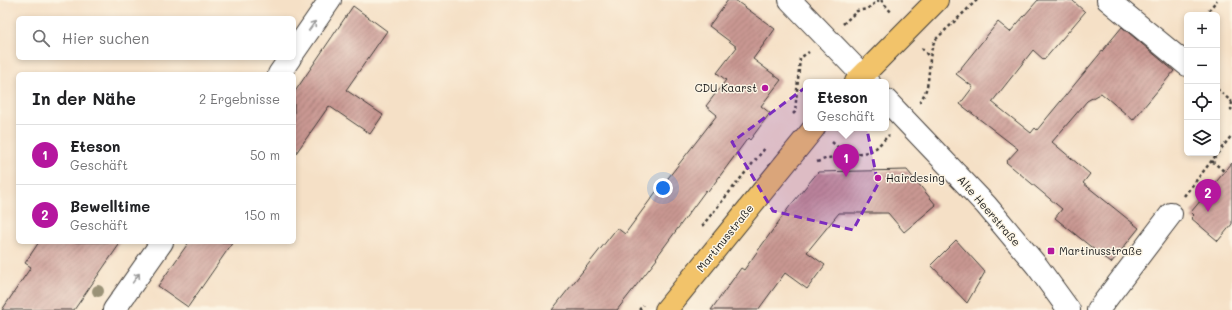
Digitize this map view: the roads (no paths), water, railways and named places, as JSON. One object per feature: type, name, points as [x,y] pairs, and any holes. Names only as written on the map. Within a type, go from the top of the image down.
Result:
[{"type":"main road","points":[[863,79],[937,0]]},
{"type":"main road","name":"Martinusstraße","points":[[666,310],[812,131]]},
{"type":"street","points":[[296,49],[330,0]]},
{"type":"street","points":[[790,0],[827,38],[861,79]]},
{"type":"street","points":[[1111,3],[1184,63]]},
{"type":"street","points":[[280,72],[289,60]]},
{"type":"street","name":"Alte Heerstraße","points":[[889,103],[986,206],[1037,266],[1069,310]]},
{"type":"street","points":[[1098,310],[1171,214]]},
{"type":"street","points":[[114,310],[161,244]]},
{"type":"place","name":"CDU Kaarst","points":[[765,88]]},
{"type":"place","name":"Eteson","points":[[846,177]]},
{"type":"place","name":"Hairdesing","points":[[878,178]]},
{"type":"place","name":"Bewelltime","points":[[1208,212]]},
{"type":"place","name":"Martinusstraße","points":[[1051,251]]}]
